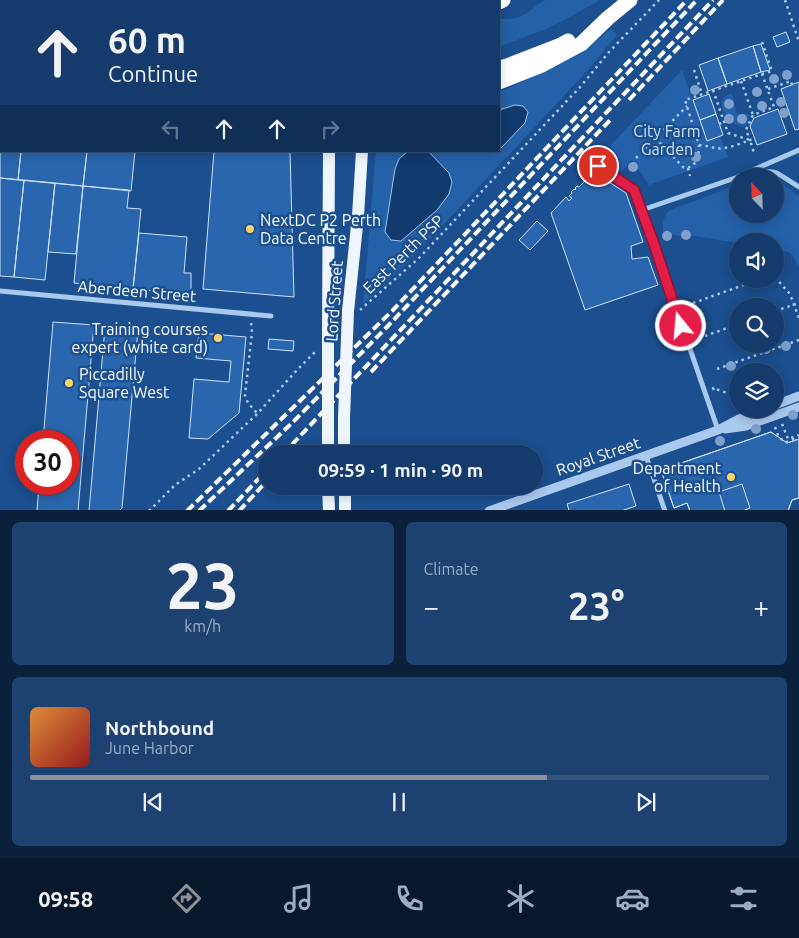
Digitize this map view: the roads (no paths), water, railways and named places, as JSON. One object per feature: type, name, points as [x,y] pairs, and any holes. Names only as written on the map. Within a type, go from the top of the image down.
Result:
[{"type":"highway","points":[[500,82],[542,66],[581,44],[630,0]]},
{"type":"highway","points":[[500,68],[561,45],[608,18]]},
{"type":"main road","name":"Lord Street","points":[[344,445],[344,418],[362,152]]},
{"type":"main road","name":"Lord Street","points":[[328,154],[328,445]]},
{"type":"main road","points":[[328,495],[328,510]]},
{"type":"main road","points":[[345,495],[345,510]]},
{"type":"street","points":[[758,168],[799,150]]},
{"type":"street","points":[[784,177],[799,187]]},
{"type":"street","points":[[718,430],[642,210],[729,179]]},
{"type":"street","name":"Aberdeen Street","points":[[0,291],[271,316]]},
{"type":"street","points":[[784,402],[799,396]]},
{"type":"street","name":"Royal Street","points":[[718,430],[746,426],[799,407]]},
{"type":"street","name":"Royal Street","points":[[489,510],[718,430],[742,418]]},
{"type":"street","points":[[646,456],[665,510]]},
{"type":"lane","points":[[598,166],[634,190],[642,210]]},
{"type":"railway","points":[[188,510],[393,310],[687,0]]},
{"type":"railway","points":[[200,510],[293,422],[385,329],[697,0]]},
{"type":"railway","points":[[292,445],[713,0]]},
{"type":"railway","points":[[629,100],[723,0]]},
{"type":"railway","points":[[371,372],[612,118]]},
{"type":"railway","points":[[229,510],[258,479]]},
{"type":"railway","points":[[240,510],[258,491]]},
{"type":"place","name":"NextDC P2 Perth Data Centre","points":[[250,229]]},
{"type":"place","name":"Training courses expert (white card)","points":[[218,338]]},
{"type":"place","name":"Piccadilly Square West","points":[[69,383]]},
{"type":"place","name":"Department of Health","points":[[731,477]]},
{"type":"park label","name":"City Farm Garden","points":[[667,140]]}]
